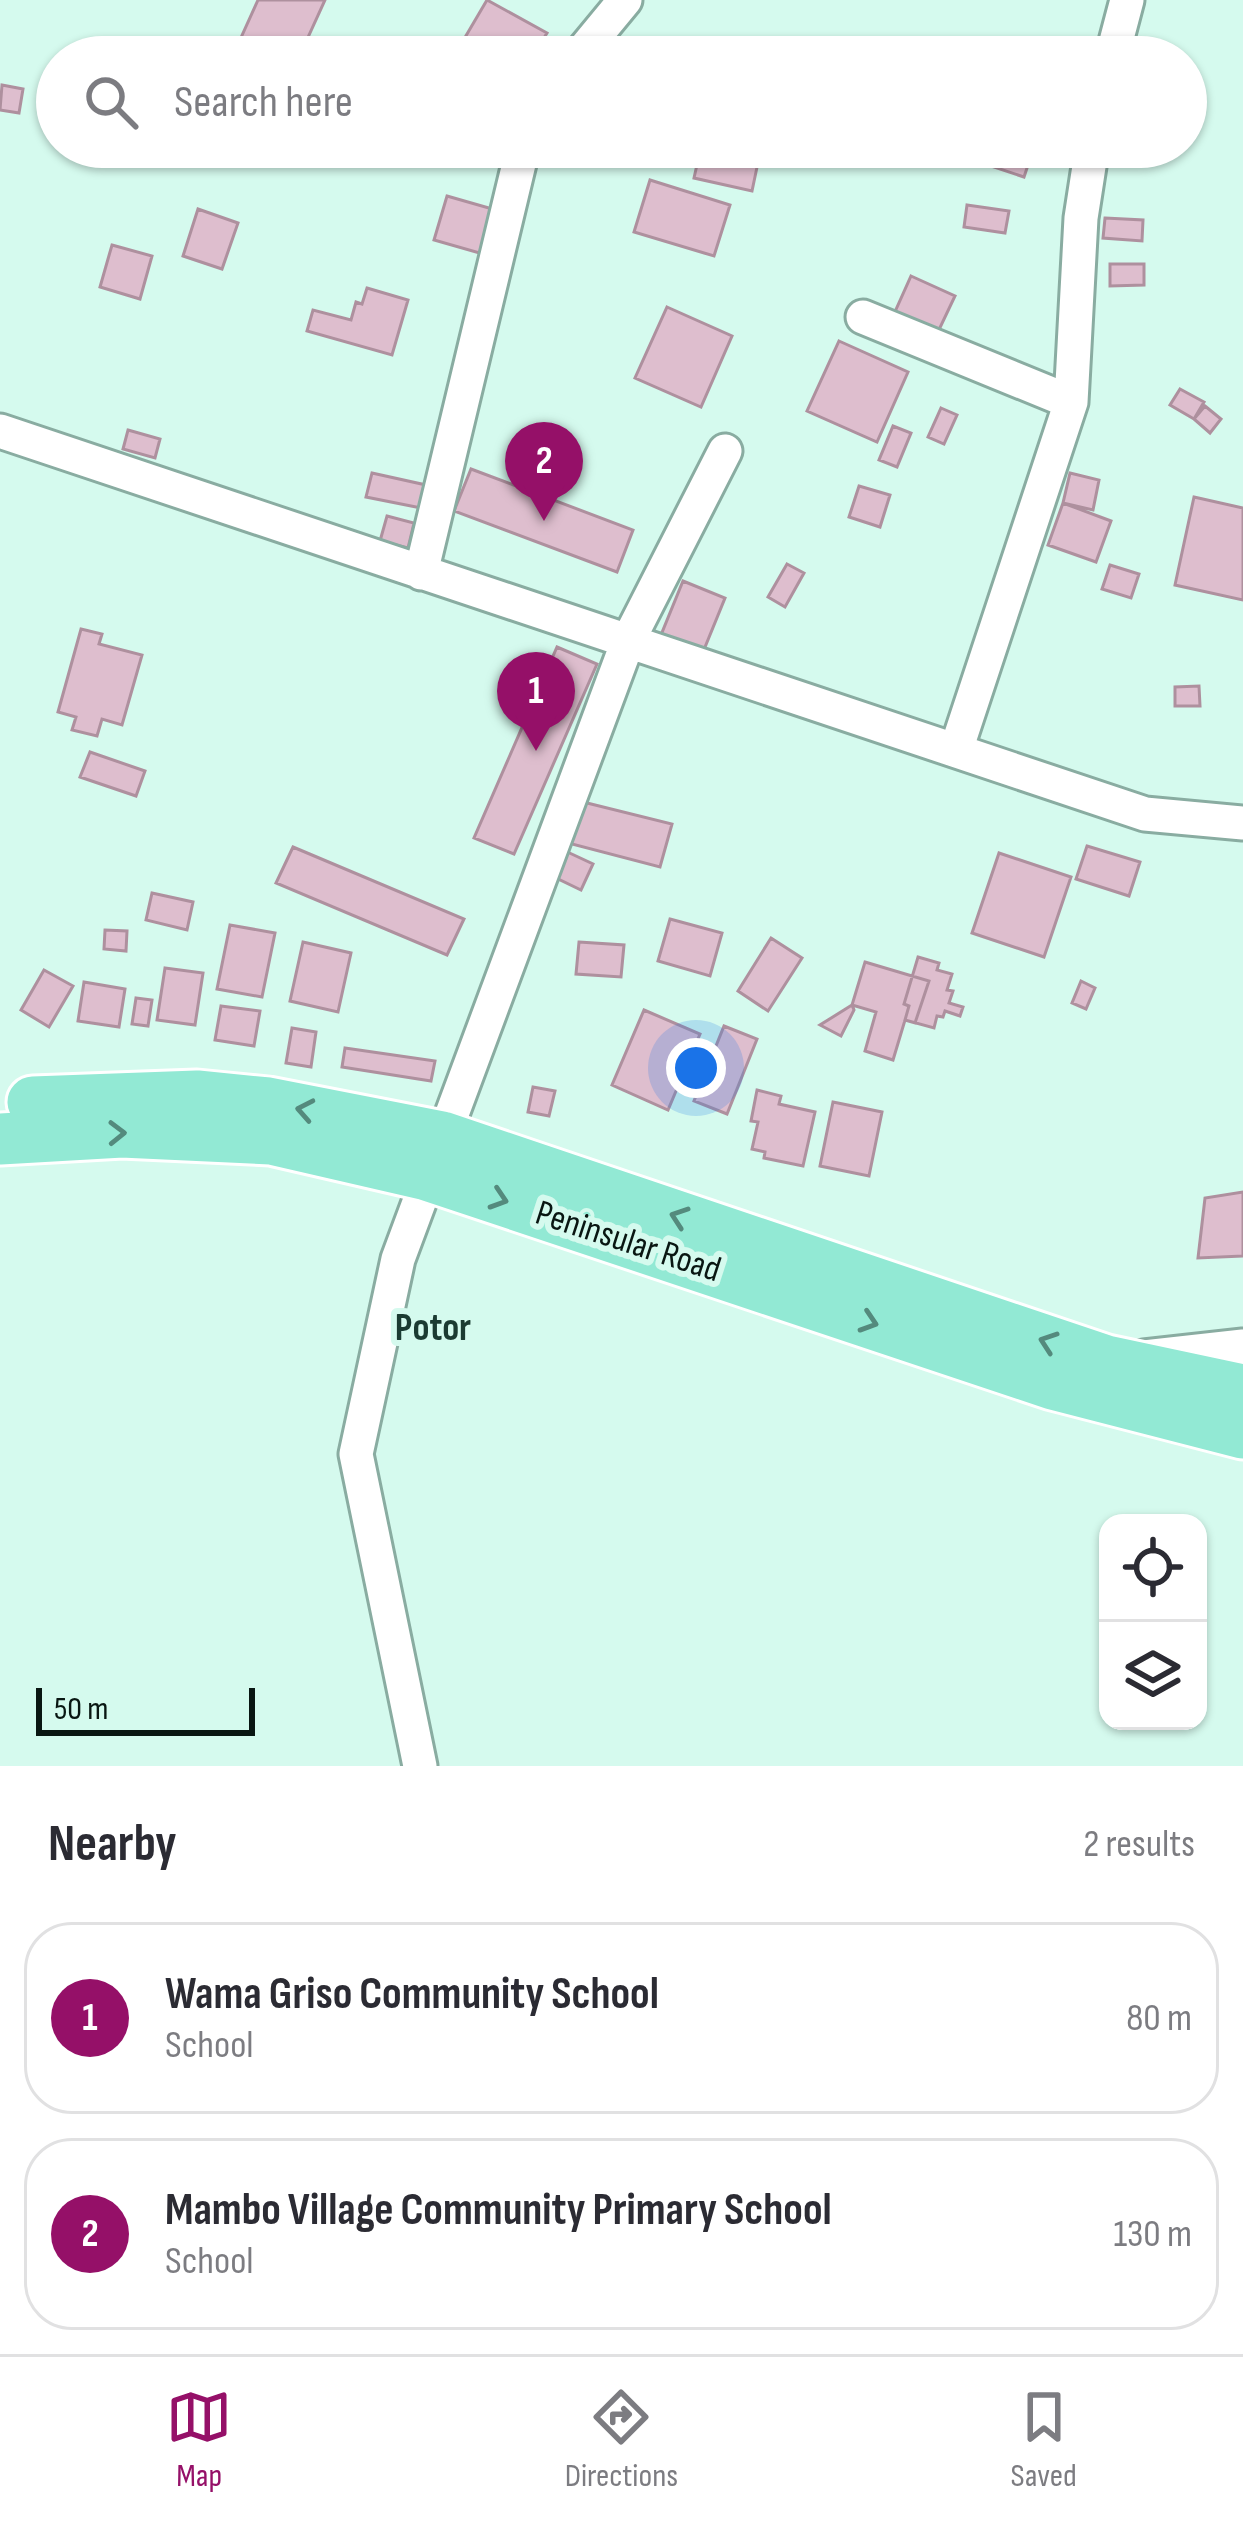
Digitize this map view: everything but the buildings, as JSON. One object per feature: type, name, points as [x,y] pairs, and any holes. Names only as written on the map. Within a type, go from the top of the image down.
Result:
[{"type":"main road","name":"Peninsular Road","points":[[0,1104],[120,1096],[197,1096],[268,1103],[1106,1361],[1243,1390]]},
{"type":"main road","name":"Peninsular Road","points":[[0,1139],[122,1132],[272,1139],[434,1156],[1053,1384],[1243,1433]]},
{"type":"street","points":[[595,36],[625,0]]},
{"type":"street","points":[[1118,36],[1127,0]]},
{"type":"street","points":[[421,573],[518,168]]},
{"type":"street","points":[[956,750],[1071,402],[1081,218],[1089,168]]},
{"type":"street","points":[[863,317],[1071,402]]},
{"type":"street","points":[[0,431],[1145,814],[1243,823]]},
{"type":"street","points":[[420,1766],[356,1454],[398,1258],[628,641],[725,451]]},
{"type":"street","points":[[1106,1361],[1243,1346]]},
{"type":"place","name":"Mambo Village Community Primary School","points":[[544,521]]},
{"type":"place","name":"Wama Griso Community School","points":[[536,751]]},
{"type":"district","name":"Potor","points":[[433,1328]]}]
